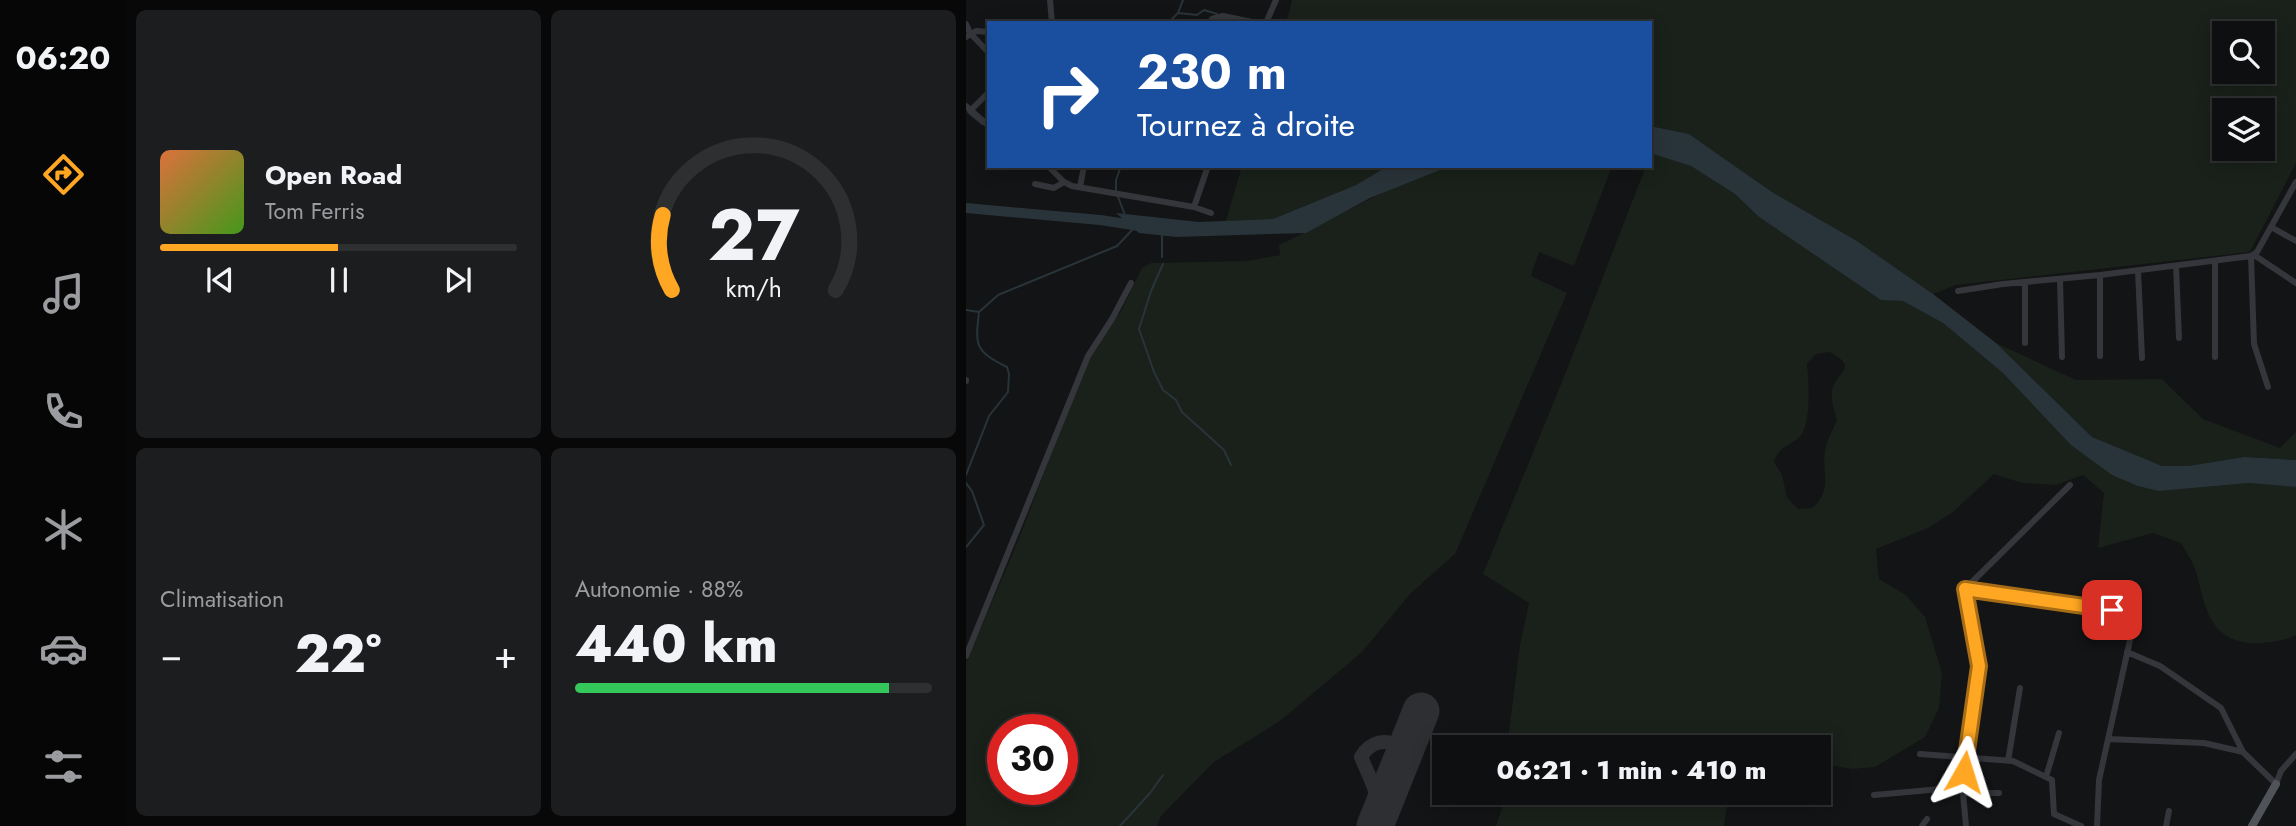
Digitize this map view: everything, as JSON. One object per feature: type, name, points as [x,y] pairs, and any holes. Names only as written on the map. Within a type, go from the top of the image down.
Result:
[{"type":"main road","points":[[2252,826],[2276,784]]},
{"type":"street","points":[[1050,0],[1052,21]]},
{"type":"street","points":[[1267,21],[1276,0]]},
{"type":"street","points":[[1212,19],[1223,16],[1247,21]]},
{"type":"street","points":[[966,24],[968,35],[987,50]]},
{"type":"street","points":[[968,35],[981,30],[987,32]]},
{"type":"street","points":[[987,94],[968,108],[987,124]]},
{"type":"street","points":[[1050,168],[1064,182],[1080,187],[1194,207],[1211,213]]},
{"type":"street","points":[[1080,187],[1084,168]]},
{"type":"street","points":[[1194,207],[1207,168]]},
{"type":"street","points":[[2268,387],[2255,344],[2253,256],[2294,192],[2296,181]]},
{"type":"street","points":[[1035,184],[1054,188],[1064,182]]},
{"type":"street","points":[[2271,227],[2296,241]]},
{"type":"street","points":[[1958,291],[2253,256],[2296,283]]},
{"type":"street","points":[[2215,262],[2215,357]]},
{"type":"street","points":[[2176,267],[2179,338]]},
{"type":"street","points":[[2138,271],[2141,358]]},
{"type":"street","points":[[2100,275],[2100,356]]},
{"type":"street","points":[[2060,279],[2062,357]]},
{"type":"street","points":[[2025,282],[2025,343]]},
{"type":"street","points":[[966,656],[1088,356],[1112,320],[1131,283]]},
{"type":"street","points":[[1965,589],[2070,485]]},
{"type":"street","points":[[1965,589],[2136,613],[2099,780],[2097,826]]},
{"type":"street","points":[[1965,589],[1979,666],[1965,756],[1963,790],[1966,826]]},
{"type":"street","points":[[2127,652],[2160,666],[2221,708],[2243,752],[2276,784],[2281,771],[2296,754]]},
{"type":"street","points":[[2008,761],[2020,688]]},
{"type":"street","points":[[2046,777],[2059,733]]},
{"type":"street","points":[[2108,739],[2204,743],[2243,752]]},
{"type":"street","points":[[1920,754],[2008,761],[2046,777],[2052,780],[2054,814],[2081,826]]},
{"type":"street","points":[[1874,795],[1963,790],[1999,793]]},
{"type":"street","points":[[2166,826],[2169,811]]},
{"type":"street","points":[[1922,826],[1927,819]]},
{"type":"shaded area","points":[[1292,0],[2296,0],[2296,163],[2250,252],[1956,285],[1933,294],[1857,241],[1772,192],[1689,134],[1652,126],[1652,21],[1287,21]]},
{"type":"shaded area","points":[[1652,126],[1689,134],[1772,192],[1857,241],[1933,294],[1996,343],[2092,437],[2162,466],[2188,466],[2244,457],[2296,460],[2296,487],[2249,483],[2159,491],[2112,475],[2071,445],[2003,373],[1943,323],[1903,301],[1881,300],[1759,217],[1735,194],[1691,166],[1652,154]]},
{"type":"shaded area","points":[[1652,153],[1691,166],[1735,194],[1759,217],[1880,299],[1903,301],[1943,323],[2003,373],[2159,491],[2249,483],[2296,487],[2296,635],[2267,643],[2235,640],[2217,627],[2210,618],[2195,568],[2181,543],[2153,533],[2098,548],[2104,493],[2083,475],[2056,485],[2022,483],[1994,474],[1953,512],[1928,528],[1876,549],[1879,579],[1906,595],[1925,617],[1942,673],[1939,708],[1925,737],[1875,767],[1852,769],[1831,765],[1831,735],[1509,735],[1520,645],[1529,603],[1483,574],[1568,367],[1645,168],[1652,168]],"holes":[[[1830,352],[1839,358],[1845,367],[1832,392],[1837,420],[1826,447],[1823,494],[1812,508],[1798,509],[1787,497],[1782,475],[1774,462],[1779,452],[1797,439],[1804,429],[1808,401],[1807,364],[1816,354]]]},
{"type":"shaded area","points":[[1241,168],[1385,168],[1356,185],[1273,219],[1226,221]]},
{"type":"shaded area","points":[[1385,168],[1448,168],[1370,198],[1306,233],[1176,237],[1139,233],[1116,213],[1199,222],[1273,219],[1356,185]]},
{"type":"shaded area","points":[[1448,168],[1611,168],[1574,266],[1539,252],[1531,276],[1567,293],[1455,554],[1411,593],[1362,652],[1280,721],[1214,762],[1161,816],[1157,826],[966,826],[966,663],[1018,541],[1089,355],[1121,311],[1142,268],[1151,263],[1248,261],[1280,255],[1279,245],[1387,191]]},
{"type":"shaded area","points":[[1996,343],[2076,380],[2162,379],[2203,419],[2280,448],[2296,432],[2296,460],[2244,457],[2188,466],[2162,466],[2140,458],[2092,437]]},
{"type":"shaded area","points":[[1503,805],[1728,805],[1724,826],[1496,826]]},
{"type":"waterway","points":[[1170,21],[1178,13],[1183,0]]},
{"type":"waterway","points":[[1178,13],[1197,15],[1204,10],[1217,14]]},
{"type":"waterway","points":[[970,114],[982,124]]},
{"type":"waterway","points":[[1116,192],[1116,180],[1120,168]]},
{"type":"waterway","points":[[1118,197],[1125,215]]},
{"type":"waterway","points":[[966,208],[1139,226]]},
{"type":"waterway","points":[[966,475],[989,416],[1008,392],[1007,367],[983,352],[980,346],[977,333],[979,312],[998,295],[1117,246],[1134,228]]},
{"type":"waterway","points":[[1162,234],[1162,257]]},
{"type":"waterway","points":[[1163,264],[1139,329],[1163,390],[1176,400],[1182,412],[1224,450],[1231,465]]},
{"type":"waterway","points":[[966,310],[979,312]]},
{"type":"waterway","points":[[966,483],[972,491],[984,525],[966,547]]},
{"type":"waterway","points":[[1120,826],[1163,775]]},
{"type":"taxiway","points":[[1376,823],[1377,797],[1361,757],[1369,748],[1387,742],[1396,745],[1408,759],[1405,779],[1388,794]]},
{"type":"runway","points":[[1375,826],[1421,711]]},
{"type":"route","points":[[1964,772],[1979,666],[1965,589],[2112,610]]}]
